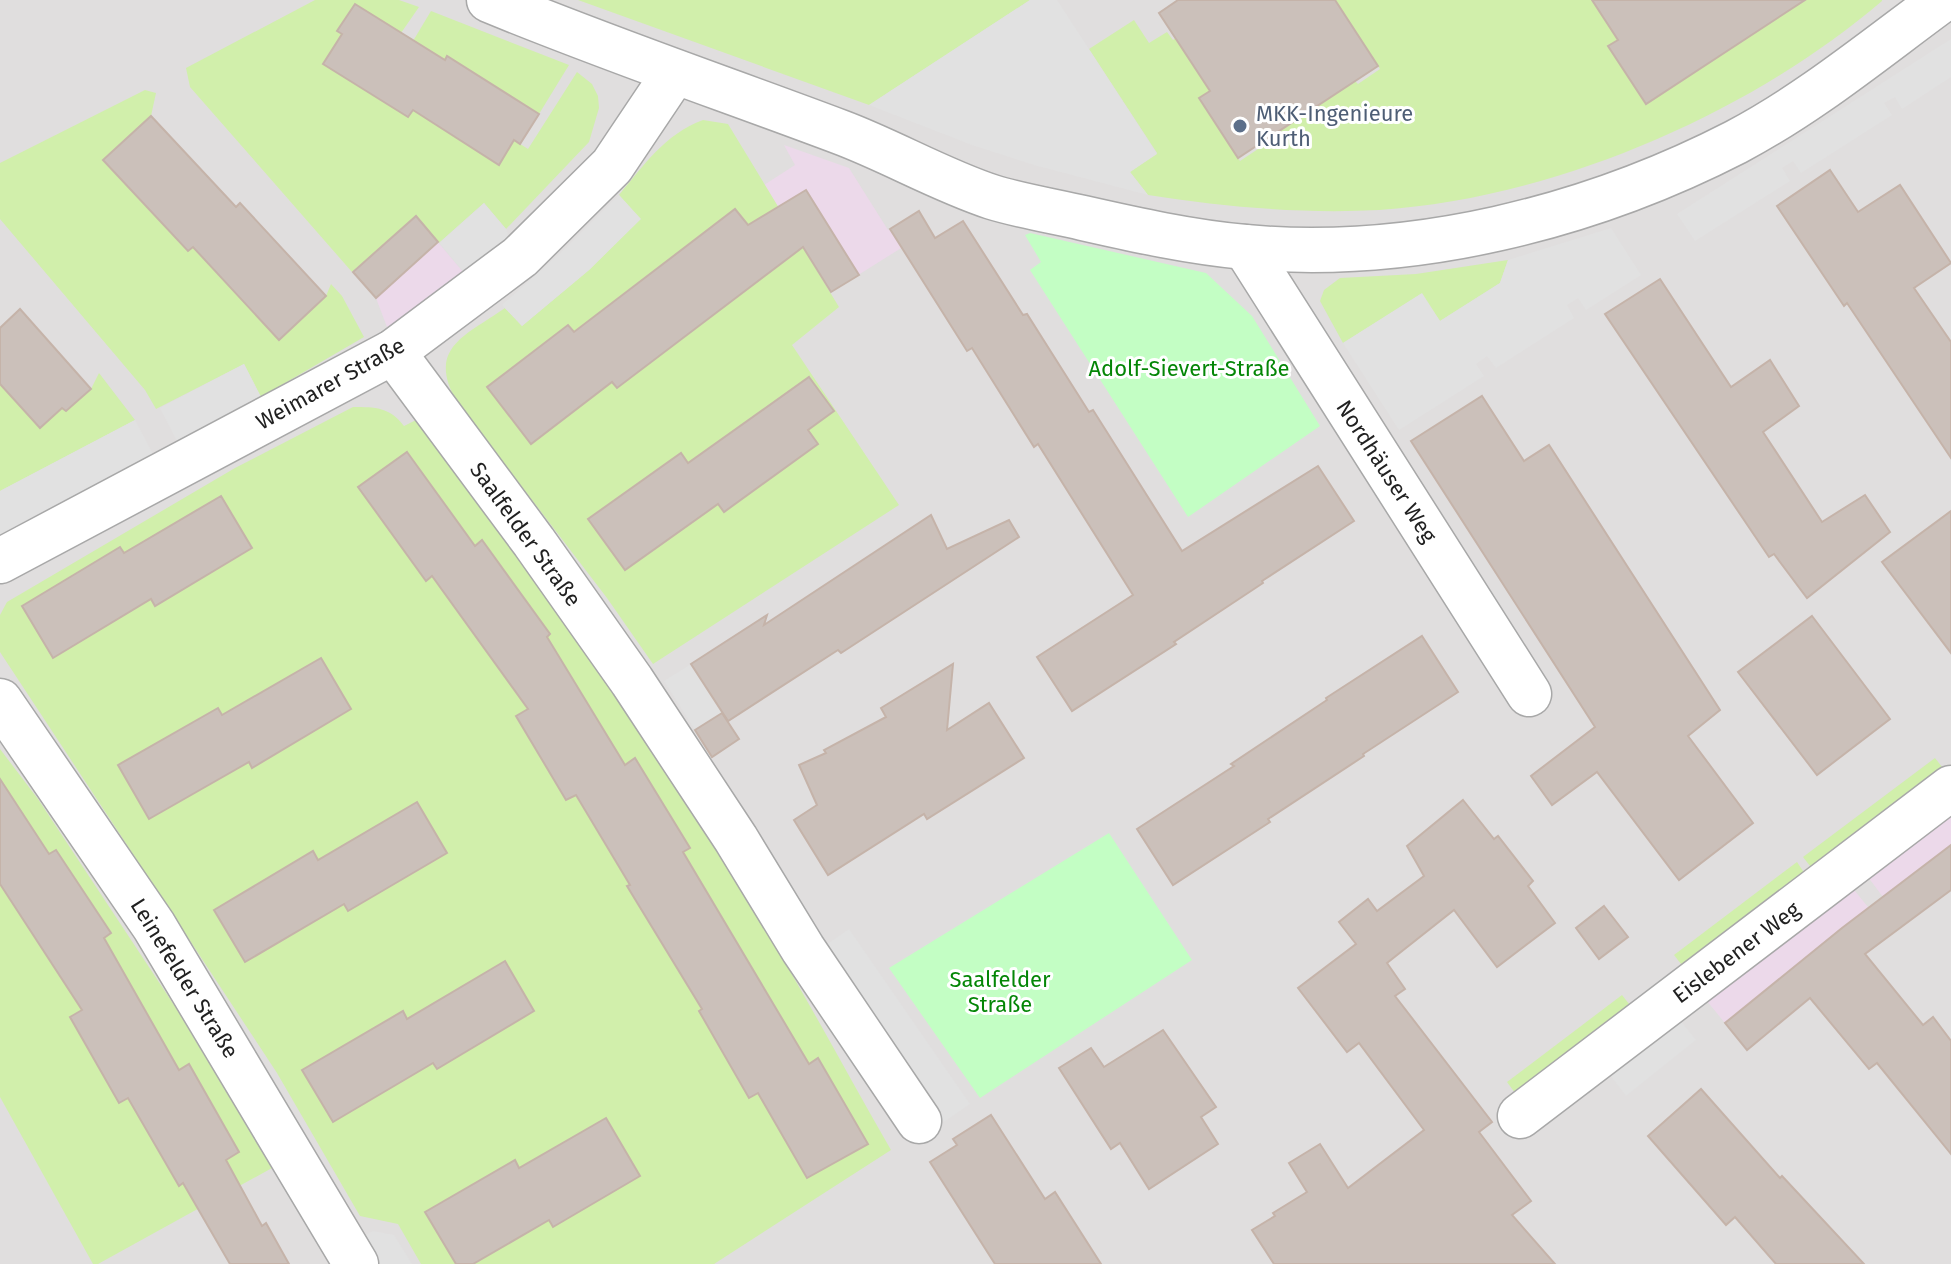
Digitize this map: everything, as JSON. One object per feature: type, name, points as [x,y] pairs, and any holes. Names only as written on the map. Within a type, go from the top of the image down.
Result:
[{"type":"street","points":[[489,0],[844,133],[991,196],[1144,232],[1245,247],[1312,249],[1398,245],[1549,215],[1600,200],[1669,173],[1738,141],[1840,77],[1942,0]]},
{"type":"street","name":"Weimarer Straße","points":[[0,561],[393,352],[520,257],[612,166],[675,72]]},
{"type":"street","name":"Nordhäuser Weg","points":[[1245,247],[1529,694]]},
{"type":"street","name":"Saalfelder Straße","points":[[393,352],[534,542],[632,681],[736,839],[803,949],[919,1121]]},
{"type":"street","name":"Leinefelder Straße","points":[[0,701],[154,926],[356,1264]]},
{"type":"street","name":"Eislebener Weg","points":[[1520,1116],[1951,788]]},
{"type":"shaded area","points":[[0,0],[1951,0],[1951,1264],[0,1264]]},
{"type":"shaded area","points":[[1030,0],[1057,0],[1157,154],[1130,172],[1148,195],[972,145],[869,105]]},
{"type":"shaded area","points":[[1951,39],[1951,77],[1902,109],[1895,97],[1884,103],[1892,115],[1801,173],[1793,161],[1782,168],[1790,181],[1695,241],[1677,214]]},
{"type":"shaded area","points":[[784,145],[849,168],[888,230],[919,211],[930,230],[831,292],[764,185],[795,165]]},
{"type":"shaded area","points":[[619,195],[641,219],[589,270],[522,326],[502,305]]},
{"type":"shaded area","points":[[484,203],[509,237],[465,274],[439,243]]},
{"type":"shaded area","points":[[416,216],[465,274],[412,314],[387,327],[376,298],[352,272]]},
{"type":"shaded area","points":[[1611,228],[1641,275],[1586,310],[1578,298],[1567,305],[1574,318],[1496,368],[1487,356],[1476,364],[1484,376],[1399,430],[1343,343],[1422,293],[1440,321],[1500,283],[1508,260]]},
{"type":"shaded area","points":[[244,364],[261,397],[177,441],[160,408]]},
{"type":"shaded area","points":[[135,420],[154,456],[0,536],[0,491]]},
{"type":"shaded area","points":[[691,664],[722,713],[695,730],[664,681]]},
{"type":"shaded area","points":[[1951,807],[1951,889],[1904,925],[1865,873]]},
{"type":"shaded area","points":[[1850,885],[1890,934],[1747,1050],[1707,1001]]},
{"type":"shaded area","points":[[849,929],[970,1104],[944,1122],[823,947]]},
{"type":"shaded area","points":[[1676,1015],[1696,1040],[1626,1096],[1607,1071]]},
{"type":"shaded area","points":[[373,1231],[394,1235],[412,1264],[374,1264],[360,1238]]},
{"type":"green space","points":[[315,0],[399,0],[419,7],[401,33],[355,4],[338,31],[342,34],[324,63],[408,117],[413,110],[498,165],[514,140],[528,149],[577,72],[592,84],[598,96],[599,108],[589,142],[506,229],[484,203],[439,243],[415,217],[352,272],[190,87],[186,68]]},
{"type":"green space","points":[[578,0],[1030,0],[869,105]]},
{"type":"green space","points":[[1323,0],[1882,1],[1830,42],[1772,80],[1711,114],[1646,144],[1580,169],[1512,189],[1445,202],[1350,211],[1263,208],[1148,195],[1130,172],[1157,153],[1089,49],[1134,20],[1149,43],[1167,32],[1173,40],[1176,38],[1210,91],[1199,99],[1240,161],[1261,147],[1260,144],[1355,81],[1358,84],[1380,69],[1340,7]]},
{"type":"green space","points":[[431,11],[569,65],[539,114],[447,57],[445,60],[413,41]]},
{"type":"green space","points":[[145,90],[156,93],[151,116],[103,161],[188,251],[193,247],[279,340],[326,296],[331,284],[342,296],[364,337],[261,397],[244,364],[156,409],[145,390],[0,219],[0,163]]},
{"type":"green space","points":[[703,120],[728,124],[839,307],[792,345],[899,505],[653,664],[607,598],[457,402],[446,368],[454,345],[476,327],[505,308],[522,326],[589,270],[640,219],[619,195],[666,142]]},
{"type":"green space","name":"Adolf-Sievert-Straße","points":[[1030,233],[1206,273],[1252,316],[1320,426],[1188,517],[1030,270],[1041,262],[1025,235]]},
{"type":"green space","points":[[1508,260],[1500,283],[1440,321],[1421,294],[1343,343],[1320,301],[1324,290],[1340,278],[1416,274]]},
{"type":"green space","points":[[99,373],[135,420],[0,491],[0,384],[40,428],[62,408],[66,411],[91,389]]},
{"type":"green space","points":[[353,407],[382,409],[404,426],[416,420],[537,585],[616,696],[728,867],[891,1150],[714,1264],[421,1264],[398,1224],[360,1216],[277,1073],[0,652],[0,615],[7,602],[235,468]]},
{"type":"green space","points":[[0,749],[38,799],[176,1008],[272,1168],[98,1264],[93,1264],[0,1097]]},
{"type":"green space","points":[[1935,758],[1946,772],[1814,871],[1803,857]]},
{"type":"green space","name":"Saalfelder Straße","points":[[1109,833],[1192,960],[980,1098],[889,968]]},
{"type":"green space","points":[[1797,862],[1807,877],[1685,969],[1674,955]]},
{"type":"green space","points":[[1622,995],[1633,1009],[1518,1097],[1507,1082]]},
{"type":"building","points":[[1178,0],[1335,0],[1378,66],[1238,158],[1199,98],[1210,91],[1159,13]]},
{"type":"building","points":[[1592,0],[1805,0],[1646,104],[1608,46],[1618,40]]},
{"type":"building","points":[[355,4],[445,60],[447,56],[539,114],[520,144],[514,140],[499,165],[413,110],[408,117],[323,64],[342,34],[337,31]]},
{"type":"building","points":[[151,116],[236,207],[240,203],[326,296],[279,340],[193,247],[188,251],[103,160]]},
{"type":"building","points":[[1830,170],[1858,212],[1900,185],[1951,263],[1914,288],[1951,342],[1951,458],[1847,303],[1844,306],[1777,206]]},
{"type":"building","points":[[806,190],[859,275],[831,292],[803,247],[617,388],[612,382],[531,444],[487,387],[568,325],[574,332],[735,209],[748,225]]},
{"type":"building","points":[[919,211],[935,238],[963,221],[1089,412],[1093,410],[1182,551],[1318,466],[1354,521],[1262,581],[1174,642],[1176,644],[1072,711],[1037,657],[1133,595],[1038,444],[1034,447],[972,348],[967,351],[890,229]]},
{"type":"building","points":[[416,216],[438,242],[376,298],[353,272]]},
{"type":"building","points":[[1660,279],[1731,387],[1770,360],[1799,406],[1763,432],[1822,522],[1865,495],[1890,532],[1807,598],[1774,554],[1769,557],[1605,314]]},
{"type":"building","points":[[20,309],[91,389],[66,411],[62,408],[40,428],[0,384],[0,328]]},
{"type":"building","points":[[809,377],[834,411],[808,430],[818,444],[724,512],[718,504],[625,570],[588,519],[681,453],[688,463]]},
{"type":"building","points":[[1482,396],[1524,461],[1549,445],[1720,710],[1688,736],[1753,823],[1679,880],[1597,772],[1552,805],[1531,776],[1595,727],[1411,441]]},
{"type":"building","points":[[407,452],[475,546],[482,540],[550,634],[547,637],[625,765],[635,758],[690,848],[683,852],[809,1064],[818,1058],[868,1144],[807,1178],[758,1093],[749,1098],[699,1011],[702,1009],[576,795],[566,800],[516,716],[528,709],[432,576],[426,581],[358,487]]},
{"type":"building","points":[[221,496],[252,548],[155,606],[151,599],[53,658],[22,606],[120,547],[124,553]]},
{"type":"building","points":[[1951,511],[1951,653],[1882,562]]},
{"type":"building","points":[[931,515],[947,549],[1009,520],[1019,537],[841,653],[838,650],[728,721],[691,664],[767,615],[764,625]]},
{"type":"building","points":[[1812,616],[1890,719],[1817,775],[1738,672]]},
{"type":"building","points":[[1422,636],[1458,692],[1173,885],[1137,829],[1234,766],[1231,764],[1326,698]]},
{"type":"building","points":[[321,658],[351,709],[252,768],[249,762],[149,819],[118,765],[218,708],[222,715]]},
{"type":"building","points":[[953,664],[947,730],[989,703],[1024,758],[927,819],[924,814],[828,875],[794,820],[817,805],[799,765],[826,753],[824,750],[886,717],[881,708]]},
{"type":"building","points":[[722,713],[739,739],[712,757],[695,730]]},
{"type":"building","points":[[0,779],[49,854],[56,850],[111,933],[104,938],[179,1070],[189,1064],[239,1152],[226,1160],[262,1226],[266,1223],[289,1264],[230,1264],[183,1183],[179,1186],[128,1098],[119,1103],[70,1017],[82,1010],[0,884]]},
{"type":"building","points":[[1463,800],[1494,839],[1498,836],[1533,881],[1528,886],[1555,923],[1497,967],[1454,910],[1387,963],[1405,989],[1395,996],[1492,1122],[1479,1132],[1531,1201],[1512,1215],[1555,1264],[1274,1264],[1252,1230],[1307,1192],[1289,1163],[1320,1144],[1348,1188],[1424,1130],[1359,1043],[1347,1052],[1298,988],[1356,944],[1339,922],[1368,899],[1377,911],[1424,876],[1407,846]]},
{"type":"building","points":[[417,802],[447,853],[348,911],[344,904],[245,962],[214,910],[313,851],[318,860]]},
{"type":"building","points":[[1951,845],[1951,890],[1865,954],[1923,1025],[1933,1017],[1951,1041],[1951,1154],[1877,1063],[1869,1069],[1810,998],[1747,1050],[1725,1023]]},
{"type":"building","points":[[1604,906],[1628,937],[1599,959],[1576,928]]},
{"type":"building","points":[[505,961],[534,1011],[437,1069],[433,1063],[333,1122],[302,1070],[403,1011],[407,1019]]},
{"type":"building","points":[[1163,1030],[1216,1107],[1201,1117],[1218,1144],[1149,1189],[1120,1143],[1111,1149],[1059,1068],[1091,1048],[1104,1067]]},
{"type":"building","points":[[1701,1089],[1780,1178],[1782,1176],[1864,1264],[1776,1264],[1735,1217],[1726,1225],[1648,1136]]},
{"type":"building","points":[[991,1115],[1045,1199],[1055,1192],[1101,1264],[995,1264],[930,1162],[957,1145],[953,1139]]},
{"type":"building","points":[[606,1118],[640,1176],[553,1227],[549,1220],[473,1264],[456,1264],[425,1212],[515,1160],[519,1168]]},
{"type":"place","name":"MKK-Ingenieure Kurth","points":[[1240,126]]}]
